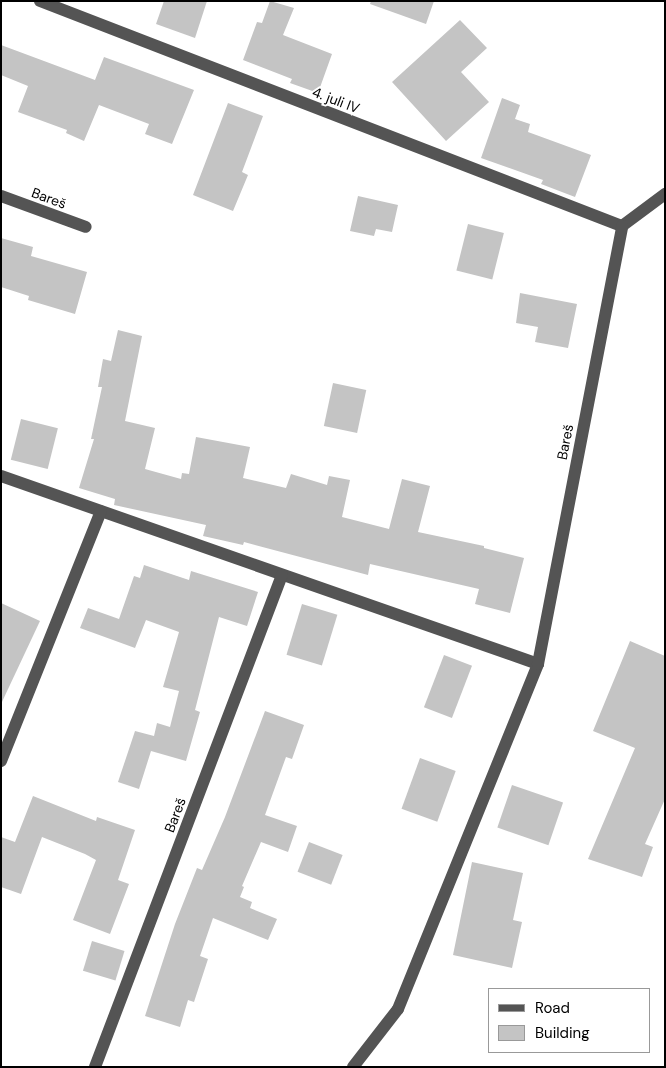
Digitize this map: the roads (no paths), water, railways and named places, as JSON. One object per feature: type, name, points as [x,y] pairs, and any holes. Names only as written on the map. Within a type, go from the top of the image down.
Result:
[{"type":"street","name":"4. juli IV","points":[[40,1],[622,226]]},
{"type":"street","points":[[622,226],[665,194]]},
{"type":"street","name":"Bareš","points":[[1,196],[86,228]]},
{"type":"street","name":"Bareš","points":[[353,1067],[398,1010],[538,664],[622,226]]},
{"type":"street","points":[[1,476],[538,664]]},
{"type":"street","points":[[1,761],[101,511]]},
{"type":"street","name":"Bareš","points":[[95,1067],[282,575]]}]
